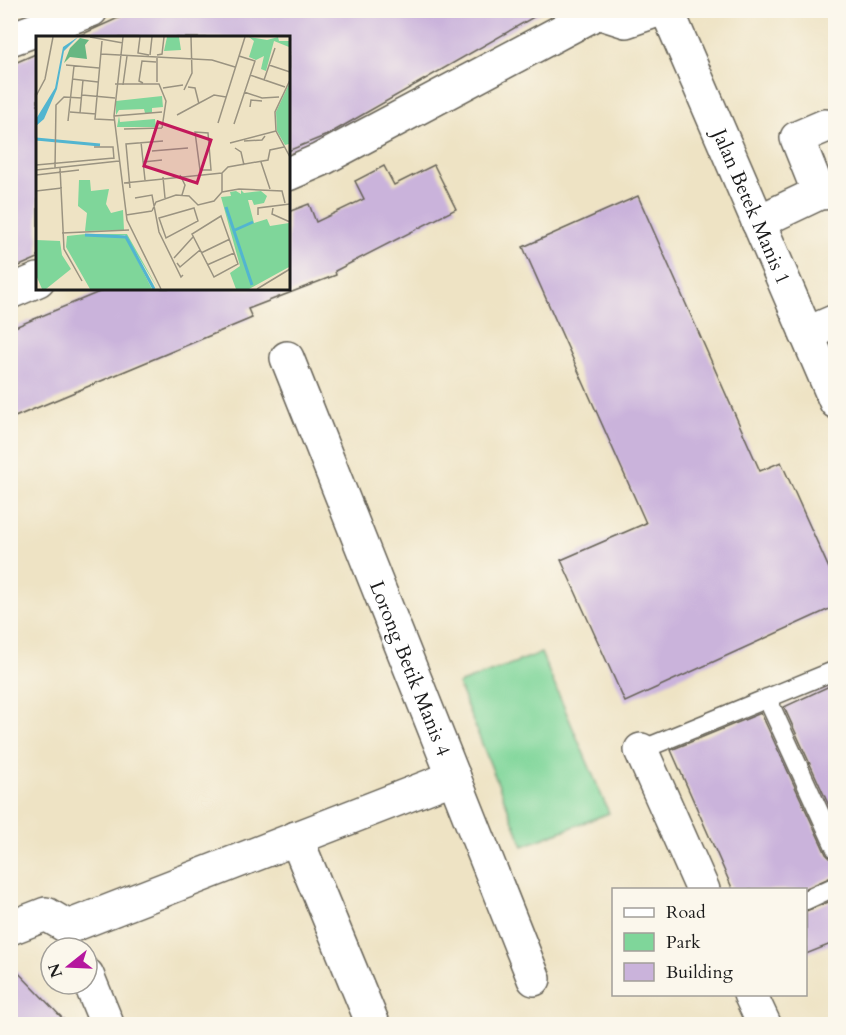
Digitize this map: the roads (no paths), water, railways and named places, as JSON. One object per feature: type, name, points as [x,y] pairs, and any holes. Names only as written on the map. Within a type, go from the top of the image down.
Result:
[{"type":"street","points":[[10,39],[91,10]]},
{"type":"street","points":[[290,173],[320,160],[598,11],[626,21],[658,10]]},
{"type":"street","name":"Jalan Betek Manis 1","points":[[667,10],[836,402]]},
{"type":"street","points":[[758,222],[827,192],[797,138],[825,126]]},
{"type":"street","points":[[10,292],[36,281]]},
{"type":"street","points":[[806,334],[836,321]]},
{"type":"street","name":"Lorong Betik Manis 4","points":[[287,358],[534,979]]},
{"type":"street","points":[[641,750],[702,888]]},
{"type":"street","points":[[76,936],[296,838],[454,777]]},
{"type":"street","points":[[296,838],[373,1024]]},
{"type":"street","points":[[10,928],[46,914],[70,936]]},
{"type":"street","points":[[96,996],[107,1024]]},
{"type":"street","points":[[751,996],[764,1024]]},
{"type":"lane","points":[[641,750],[836,670]]},
{"type":"lane","points":[[767,698],[836,849]]},
{"type":"lane","points":[[807,900],[836,886]]}]
